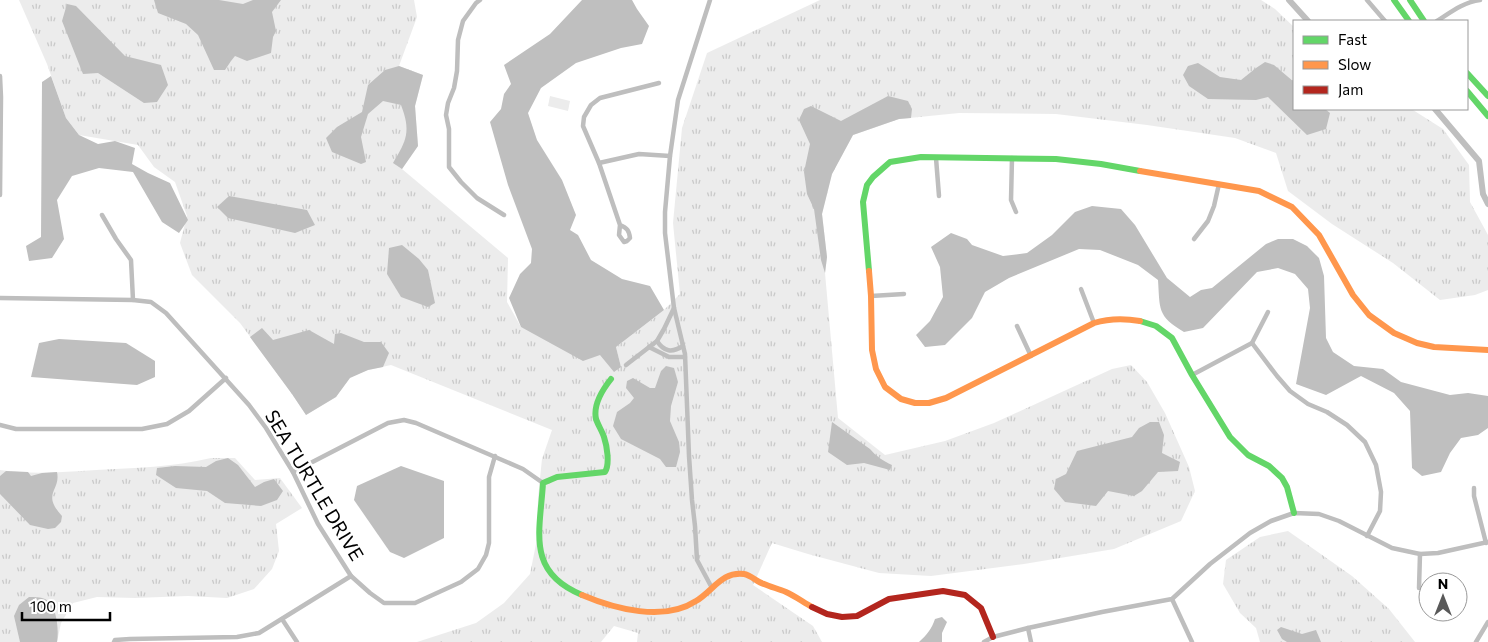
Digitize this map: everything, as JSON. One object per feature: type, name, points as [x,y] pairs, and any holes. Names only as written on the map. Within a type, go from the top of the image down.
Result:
[{"type":"street","points":[[480,0],[476,2],[464,21],[458,40],[457,71],[446,115],[449,129],[449,167],[477,198],[504,215]]},
{"type":"street","points":[[710,0],[678,100],[670,156],[666,233],[674,308],[685,357],[689,463],[697,560],[712,588]]},
{"type":"street","points":[[1367,0],[1384,20]]},
{"type":"street","points":[[1394,0],[1408,20]]},
{"type":"street","points":[[1410,0],[1423,20]]},
{"type":"street","points":[[1438,20],[1456,8],[1480,0]]},
{"type":"street","points":[[1468,74],[1488,96]]},
{"type":"street","points":[[0,76],[2,97],[0,195]]},
{"type":"street","points":[[620,224],[599,163],[583,126],[584,117],[591,105],[600,98],[659,83]]},
{"type":"street","points":[[1468,92],[1488,116]]},
{"type":"street","points":[[599,163],[639,154],[670,156]]},
{"type":"street","points":[[1294,513],[1287,487],[1282,478],[1268,466],[1248,455],[1230,438],[1172,338],[1156,326],[1140,321],[1122,318],[1094,323],[946,398],[928,403],[915,403],[901,399],[885,387],[876,369],[872,350],[871,296],[863,202],[867,185],[873,177],[890,162],[904,159],[921,157],[1012,158],[1065,160],[1260,191],[1292,207],[1319,235],[1363,309],[1394,333],[1417,343],[1434,347],[1488,350]]},
{"type":"street","points":[[936,158],[939,196]]},
{"type":"street","points":[[1012,158],[1011,200],[1016,212]]},
{"type":"street","points":[[1194,239],[1208,221],[1219,184]]},
{"type":"street","points":[[102,214],[116,240],[131,260],[133,300]]},
{"type":"street","points":[[1081,289],[1094,323]]},
{"type":"street","points":[[871,296],[904,294]]},
{"type":"street","name":"SEA TURTLE DRIVE","points":[[0,298],[133,300],[151,302],[166,313],[249,405],[266,428],[293,472],[318,524],[350,576],[370,594],[384,603],[416,604],[461,582],[478,569],[486,555],[489,543],[489,477],[495,456]]},
{"type":"street","points":[[626,365],[657,341],[674,308]]},
{"type":"street","points":[[1192,375],[1252,343],[1268,312]]},
{"type":"street","points":[[1017,326],[1032,356]]},
{"type":"street","points":[[657,341],[660,347],[670,351],[677,350],[683,346]]},
{"type":"street","points":[[1252,343],[1290,391],[1308,404],[1327,412],[1366,442],[1376,465],[1381,492],[1380,512],[1367,536]]},
{"type":"street","points":[[649,348],[669,357],[685,357]]},
{"type":"street","points":[[0,425],[16,429],[142,429],[167,424],[189,411],[226,378]]},
{"type":"street","points":[[542,483],[557,477],[604,472],[608,466],[605,439],[596,418],[598,402],[604,388],[611,379]]},
{"type":"street","points":[[293,472],[388,423],[404,420],[416,423],[495,456],[523,469],[542,483]]},
{"type":"street","points":[[542,483],[538,532],[542,559],[552,575],[570,590],[594,600],[621,608],[647,612],[681,609],[708,593],[717,582],[728,576],[746,574],[763,584],[786,592],[826,613],[842,617],[858,616],[889,599],[943,591],[965,595],[981,608],[993,637]]},
{"type":"street","points":[[984,642],[993,637],[1028,628],[1172,599],[1210,564],[1250,533],[1271,521],[1294,513],[1319,514],[1339,521],[1392,548],[1420,554],[1438,553],[1487,543],[1474,496],[1474,488]]},
{"type":"street","points":[[1419,572],[1420,554]]},
{"type":"street","points":[[114,642],[115,640],[130,639],[209,640],[259,633],[350,576]]},
{"type":"street","points":[[1172,599],[1192,642]]},
{"type":"street","points":[[282,619],[297,642]]},
{"type":"street","points":[[1476,642],[1488,622]]},
{"type":"street","points":[[1028,628],[1031,642]]},
{"type":"green space","points":[[19,0],[414,0],[417,17],[399,66],[423,75],[415,106],[418,146],[402,169],[508,258],[507,302],[521,327],[600,354],[621,367],[616,347],[664,310],[680,294],[673,223],[682,128],[707,53],[820,0],[1261,0],[1275,9],[1293,26],[1293,110],[1413,110],[1443,129],[1469,165],[1470,202],[1488,235],[1488,290],[1475,295],[1440,300],[1393,263],[1332,224],[1288,191],[1276,153],[1235,138],[1056,114],[959,113],[899,119],[853,135],[832,174],[822,214],[827,257],[825,273],[838,418],[885,455],[945,441],[994,423],[1112,369],[1131,365],[1147,382],[1165,413],[1189,467],[1195,491],[1181,521],[1114,549],[1024,564],[931,576],[879,573],[772,543],[753,585],[813,626],[822,642],[637,642],[638,633],[614,626],[601,642],[417,642],[476,623],[504,603],[530,574],[537,539],[538,498],[542,459],[552,430],[391,365],[368,370],[350,377],[336,397],[306,415],[240,323],[192,275],[180,243],[187,216],[175,182],[154,167],[138,145],[79,135],[66,118],[47,64]]},
{"type":"green space","points":[[550,96],[570,101],[568,111],[548,106]]},
{"type":"green space","points":[[211,458],[235,458],[255,480],[280,478],[302,508],[276,524],[279,551],[272,569],[254,589],[227,598],[188,596],[97,597],[73,603],[61,623],[57,642],[0,642],[0,470],[48,473],[125,469]]},
{"type":"green space","points":[[1288,531],[1352,576],[1389,609],[1415,642],[1260,642],[1256,628],[1240,613],[1223,584],[1226,560],[1260,537]]},
{"type":"shaded area","points":[[154,0],[219,0],[243,4],[253,0],[281,0],[272,12],[276,31],[273,37],[271,53],[247,61],[235,56],[225,70],[214,70],[198,35],[186,24],[158,13]]},
{"type":"shaded area","points":[[582,0],[632,0],[649,26],[642,44],[621,48],[576,63],[541,88],[528,113],[537,140],[562,180],[576,215],[570,230],[578,235],[591,260],[622,279],[650,286],[664,310],[616,347],[621,367],[614,372],[600,355],[583,361],[521,327],[509,298],[520,274],[531,263],[532,249],[508,185],[490,122],[501,109],[504,94],[511,84],[504,65],[550,34]]},
{"type":"shaded area","points":[[67,4],[76,6],[125,56],[161,65],[168,85],[157,102],[144,103],[98,73],[83,74],[62,21]]},
{"type":"shaded area","points":[[1265,62],[1274,65],[1293,81],[1293,110],[1326,110],[1330,113],[1326,129],[1307,135],[1268,97],[1256,100],[1208,99],[1189,86],[1183,75],[1188,66],[1198,63],[1220,77],[1241,80]]},
{"type":"shaded area","points":[[399,66],[423,75],[415,106],[418,146],[402,169],[393,163],[402,148],[407,129],[401,105],[383,101],[368,114],[361,137],[366,162],[361,164],[332,152],[326,138],[337,127],[362,112],[368,85],[385,70]]},
{"type":"shaded area","points":[[51,76],[66,118],[79,135],[98,144],[115,141],[135,148],[132,164],[170,183],[188,220],[179,233],[162,222],[133,172],[99,168],[72,176],[57,200],[64,239],[52,258],[29,261],[26,246],[41,237],[42,82]]},
{"type":"shaded area","points":[[888,96],[908,101],[912,109],[911,118],[899,119],[853,135],[832,174],[822,214],[827,257],[825,273],[821,260],[814,209],[807,194],[804,172],[810,144],[799,120],[804,109],[811,106],[841,121]]},
{"type":"shaded area","points":[[229,196],[307,210],[315,225],[295,233],[228,218],[217,207]]},
{"type":"shaded area","points":[[1092,206],[1121,209],[1135,225],[1167,278],[1190,297],[1201,290],[1212,288],[1266,244],[1278,239],[1293,239],[1307,246],[1319,258],[1324,276],[1326,338],[1333,352],[1354,366],[1383,369],[1401,382],[1450,395],[1468,393],[1488,396],[1488,428],[1478,435],[1461,438],[1450,453],[1441,472],[1422,476],[1412,468],[1410,411],[1394,393],[1361,376],[1326,395],[1296,384],[1310,308],[1308,289],[1295,274],[1278,268],[1257,272],[1203,328],[1184,332],[1164,316],[1160,305],[1158,280],[1138,265],[1100,250],[1079,249],[1009,278],[985,292],[972,318],[945,345],[925,347],[916,335],[930,321],[943,297],[940,267],[931,247],[951,233],[967,239],[972,245],[1003,256],[1027,253],[1052,235],[1075,212]]},
{"type":"shaded area","points":[[402,245],[419,259],[428,270],[435,303],[428,307],[401,297],[387,274],[389,248]]},
{"type":"shaded area","points":[[262,328],[273,340],[309,330],[334,344],[335,334],[341,333],[364,342],[381,342],[389,353],[383,367],[368,370],[350,378],[336,397],[306,415],[250,337]]},
{"type":"shaded area","points":[[59,339],[126,343],[155,361],[155,377],[137,385],[31,377],[39,343]]},
{"type":"shaded area","points":[[666,366],[674,368],[678,382],[671,406],[670,421],[679,442],[680,452],[676,467],[666,467],[660,459],[621,439],[613,426],[617,412],[634,398],[626,388],[627,381],[633,378],[650,388],[655,388],[661,371]]},
{"type":"shaded area","points":[[832,422],[892,465],[890,470],[864,463],[847,465],[828,452]]},
{"type":"shaded area","points":[[1150,422],[1159,422],[1164,435],[1162,453],[1180,462],[1178,471],[1158,472],[1142,491],[1134,496],[1108,491],[1096,506],[1065,502],[1054,489],[1056,479],[1066,474],[1077,451],[1132,437],[1139,428]]},
{"type":"shaded area","points":[[228,458],[238,465],[255,487],[274,479],[283,491],[277,500],[261,506],[225,503],[207,491],[176,488],[156,475],[157,468],[175,466],[206,467],[216,461]]},
{"type":"shaded area","points":[[401,466],[444,481],[444,538],[404,558],[390,552],[354,500],[357,486]]},
{"type":"shaded area","points":[[6,471],[28,472],[31,476],[57,472],[57,484],[52,497],[56,508],[62,516],[61,522],[55,528],[48,529],[30,525],[0,494],[0,476]]},
{"type":"shaded area","points":[[29,597],[45,599],[52,606],[55,612],[58,631],[57,642],[20,642],[14,616],[19,605]]},
{"type":"shaded area","points":[[942,617],[947,622],[942,633],[942,642],[919,642],[929,631],[935,619]]},
{"type":"shaded area","points":[[1281,627],[1302,634],[1316,630],[1321,642],[1287,642],[1282,639],[1277,630]]},
{"type":"waterway","points":[[1289,0],[1307,20]]},
{"type":"waterway","points":[[1436,110],[1479,161],[1483,194],[1488,204]]},
{"type":"traffic: fast","points":[[1394,0],[1408,20]]},
{"type":"traffic: fast","points":[[1410,0],[1423,20]]},
{"type":"traffic: fast","points":[[1468,74],[1488,96]]},
{"type":"traffic: fast","points":[[1468,92],[1488,116]]},
{"type":"traffic: fast","points":[[869,271],[863,202],[867,185],[890,162],[921,157],[1056,159],[1140,171]]},
{"type":"traffic: fast","points":[[1140,321],[1156,326],[1172,338],[1230,437],[1248,455],[1269,466],[1282,478],[1287,487],[1294,513]]},
{"type":"traffic: fast","points":[[582,595],[564,586],[552,575],[544,562],[540,549],[539,534],[543,483],[557,477],[605,472],[607,469],[607,450],[595,414],[599,398],[611,379]]},
{"type":"traffic: slow","points":[[1140,171],[1259,191],[1292,207],[1319,235],[1353,295],[1369,315],[1394,333],[1417,343],[1434,347],[1488,350]]},
{"type":"traffic: slow","points":[[869,271],[872,350],[876,369],[885,387],[901,399],[915,403],[929,403],[946,398],[1094,323],[1117,319],[1140,321]]},
{"type":"traffic: slow","points":[[582,595],[624,609],[655,612],[669,611],[696,601],[730,576],[744,574],[783,591],[812,607]]},
{"type":"traffic: jam","points":[[812,607],[827,614],[842,617],[857,616],[889,599],[943,591],[965,595],[981,608],[993,637]]}]
